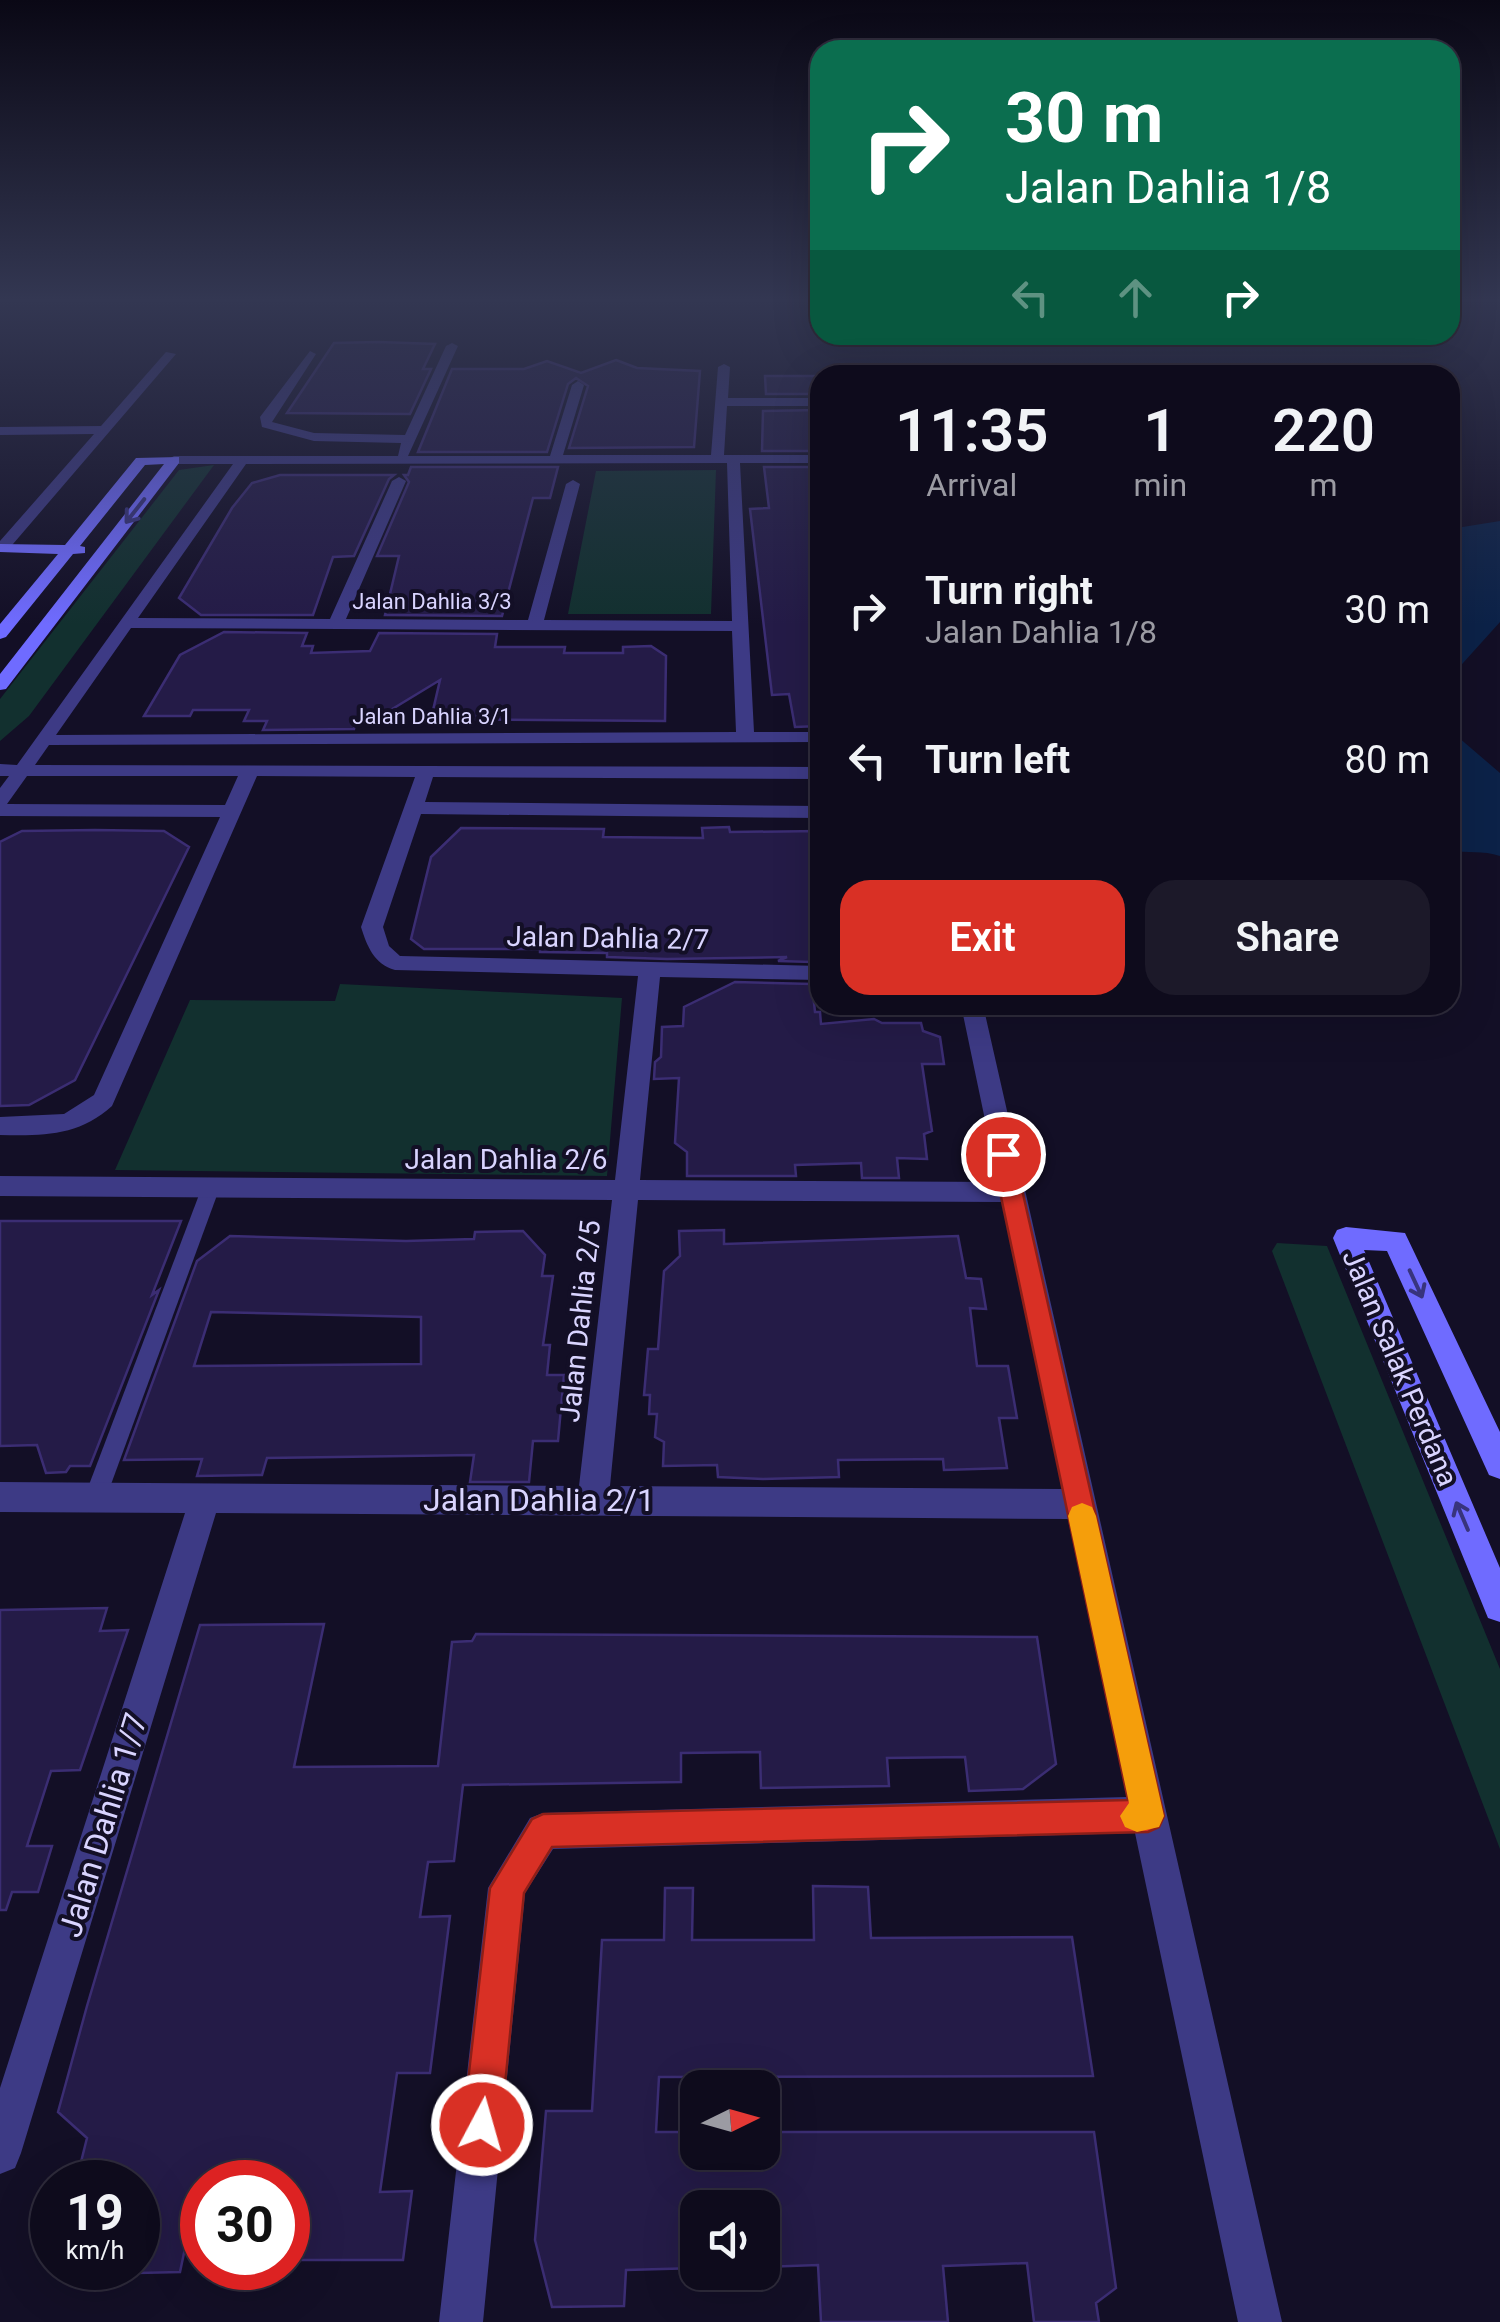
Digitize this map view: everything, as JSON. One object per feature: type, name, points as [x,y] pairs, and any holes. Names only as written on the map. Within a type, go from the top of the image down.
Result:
[{"type":"street","points":[[1,548],[123,408]]},
{"type":"street","points":[[272,408],[266,424],[314,437],[410,439]]},
{"type":"street","points":[[401,458],[424,408]]},
{"type":"street","points":[[556,458],[571,408]]},
{"type":"street","points":[[721,408],[745,736]]},
{"type":"street","points":[[0,431],[104,430]]},
{"type":"street","points":[[0,801],[244,458]]},
{"type":"street","points":[[0,634],[140,461],[810,459]]},
{"type":"street","points":[[0,685],[174,460]]},
{"type":"street","points":[[336,623],[399,481]]},
{"type":"street","points":[[535,624],[573,484]]},
{"type":"street","points":[[1,548],[104,550]]},
{"type":"street","name":"Jalan Dahlia 3/3","points":[[124,623],[740,626]]},
{"type":"street","name":"Jalan Dahlia 3/1","points":[[44,740],[810,737]]},
{"type":"street","points":[[0,770],[810,773]]},
{"type":"street","points":[[0,1126],[62,1126],[86,1117],[104,1100],[232,819],[250,771]]},
{"type":"street","points":[[426,772],[413,808],[810,812]]},
{"type":"street","name":"Jalan Dahlia 2/7","points":[[413,808],[372,927],[379,949],[395,963],[810,974]]},
{"type":"street","points":[[0,810],[232,819]]},
{"type":"street","name":"Jalan Dahlia 2/5","points":[[593,1500],[650,969]]},
{"type":"street","points":[[974,1015],[1260,2322]]},
{"type":"street","name":"Jalan Dahlia 2/6","points":[[0,1186],[1011,1192]]},
{"type":"street","name":"Jalan Salak Perdana","points":[[1500,1466],[1396,1241],[1346,1238],[1500,1606]]},
{"type":"street","name":"Jalan Dahlia 2/1","points":[[0,1497],[1079,1504]]},
{"type":"street","name":"Jalan Dahlia 1/7","points":[[0,2152],[205,1498]]},
{"type":"street","points":[[461,2322],[507,1888],[543,1831],[1148,1816]]},
{"type":"lane","points":[[94,1498],[212,1187]]},
{"type":"green space","points":[[214,465],[29,716],[0,741],[0,699],[179,470]]},
{"type":"green space","points":[[716,470],[711,614],[568,614],[596,471]]},
{"type":"green space","points":[[340,984],[622,998],[607,1176],[115,1170],[190,1000],[335,1001]]},
{"type":"green space","points":[[1277,1243],[1327,1246],[1500,1669],[1500,1849],[1272,1251]]},
{"type":"water","points":[[1500,521],[1500,622],[1460,666],[1460,527]]},
{"type":"water","points":[[1460,739],[1500,773],[1500,856],[1460,851]]},
{"type":"building","points":[[290,408],[413,408],[410,414],[287,413]]},
{"type":"building","points":[[436,408],[560,408],[547,452],[418,452]]},
{"type":"building","points":[[581,408],[697,408],[694,447],[569,448]]},
{"type":"building","points":[[810,410],[810,451],[762,451],[763,411]]},
{"type":"building","points":[[411,467],[558,467],[550,498],[533,498],[502,616],[385,615],[399,556],[377,556],[409,482],[404,475],[408,475]]},
{"type":"building","points":[[764,467],[810,467],[810,726],[795,727],[789,694],[772,695],[750,509],[769,508]]},
{"type":"building","points":[[280,475],[394,475],[354,556],[333,557],[313,615],[201,615],[179,598],[232,508],[252,483]]},
{"type":"building","points":[[224,632],[307,633],[302,646],[313,646],[311,653],[370,651],[379,633],[497,634],[495,647],[565,647],[564,653],[623,653],[623,647],[651,646],[666,656],[665,721],[431,719],[440,680],[384,714],[356,720],[354,729],[263,730],[267,721],[244,721],[249,710],[193,710],[190,716],[144,716],[180,655]]},
{"type":"building","points":[[729,827],[730,832],[810,831],[810,962],[778,961],[787,957],[667,959],[540,949],[424,949],[411,939],[431,857],[461,828],[604,829],[603,837],[703,838],[702,828]]},
{"type":"building","points":[[22,831],[164,831],[189,847],[75,1080],[29,1105],[0,1106],[0,842]]},
{"type":"building","points":[[735,982],[810,984],[810,1015],[820,1015],[821,1024],[874,1019],[882,1023],[921,1023],[923,1031],[940,1037],[944,1064],[922,1064],[932,1131],[924,1134],[927,1159],[897,1158],[899,1178],[862,1178],[861,1163],[795,1165],[796,1176],[687,1176],[687,1152],[675,1143],[679,1078],[654,1079],[655,1062],[661,1057],[662,1027],[683,1026],[684,1007]]},
{"type":"building","points":[[0,1221],[181,1221],[152,1295],[159,1290],[90,1466],[70,1466],[66,1472],[46,1473],[37,1445],[0,1446]]},
{"type":"building","points":[[724,1230],[724,1244],[958,1236],[966,1278],[981,1279],[986,1309],[970,1308],[977,1366],[1008,1366],[1017,1418],[999,1418],[1007,1468],[944,1470],[943,1459],[838,1460],[839,1477],[763,1479],[718,1477],[717,1465],[663,1466],[664,1442],[655,1437],[657,1414],[649,1414],[650,1395],[644,1395],[648,1349],[658,1349],[664,1271],[680,1256],[679,1231]]},
{"type":"building","points":[[523,1231],[545,1255],[542,1276],[553,1276],[543,1345],[550,1345],[547,1375],[564,1375],[558,1441],[533,1441],[529,1482],[470,1482],[474,1455],[267,1458],[262,1475],[197,1476],[202,1459],[124,1460],[197,1261],[230,1236],[406,1241],[474,1239],[475,1232]],"holes":[[[211,1312],[421,1317],[421,1364],[194,1366]]]},
{"type":"building","points":[[107,1608],[100,1631],[128,1630],[80,1770],[51,1771],[27,1846],[52,1846],[38,1892],[12,1892],[6,1910],[0,1910],[0,1610]]},
{"type":"building","points":[[324,1624],[294,1767],[438,1766],[452,1642],[472,1641],[476,1634],[1037,1637],[1056,1764],[1023,1789],[969,1791],[965,1757],[887,1758],[889,1786],[761,1788],[760,1752],[681,1753],[681,1782],[463,1785],[454,1861],[428,1862],[420,1917],[450,1916],[430,2073],[397,2073],[380,2192],[412,2191],[403,2260],[310,2260],[310,2160],[180,2160],[180,2272],[160,2272],[160,2160],[82,2160],[87,2138],[58,2112],[200,1625]]},
{"type":"building","points":[[813,1886],[868,1887],[871,1938],[1072,1937],[1093,2076],[780,2077],[780,2070],[680,2070],[680,2077],[659,2077],[656,2132],[680,2132],[680,2170],[780,2170],[780,2132],[1094,2132],[1116,2288],[1096,2303],[1099,2322],[1034,2322],[1027,2263],[943,2266],[948,2322],[821,2322],[818,2265],[780,2266],[780,2190],[680,2190],[680,2268],[626,2270],[624,2306],[552,2307],[535,2240],[546,2111],[592,2111],[602,1940],[664,1940],[665,1888],[693,1888],[692,1940],[814,1940]]},
{"type":"slow traffic","points":[[1082,1516],[1148,1816],[1137,1816]]},
{"type":"route","points":[[482,2125],[507,1888],[543,1831],[1148,1816],[1003,1154]]}]
